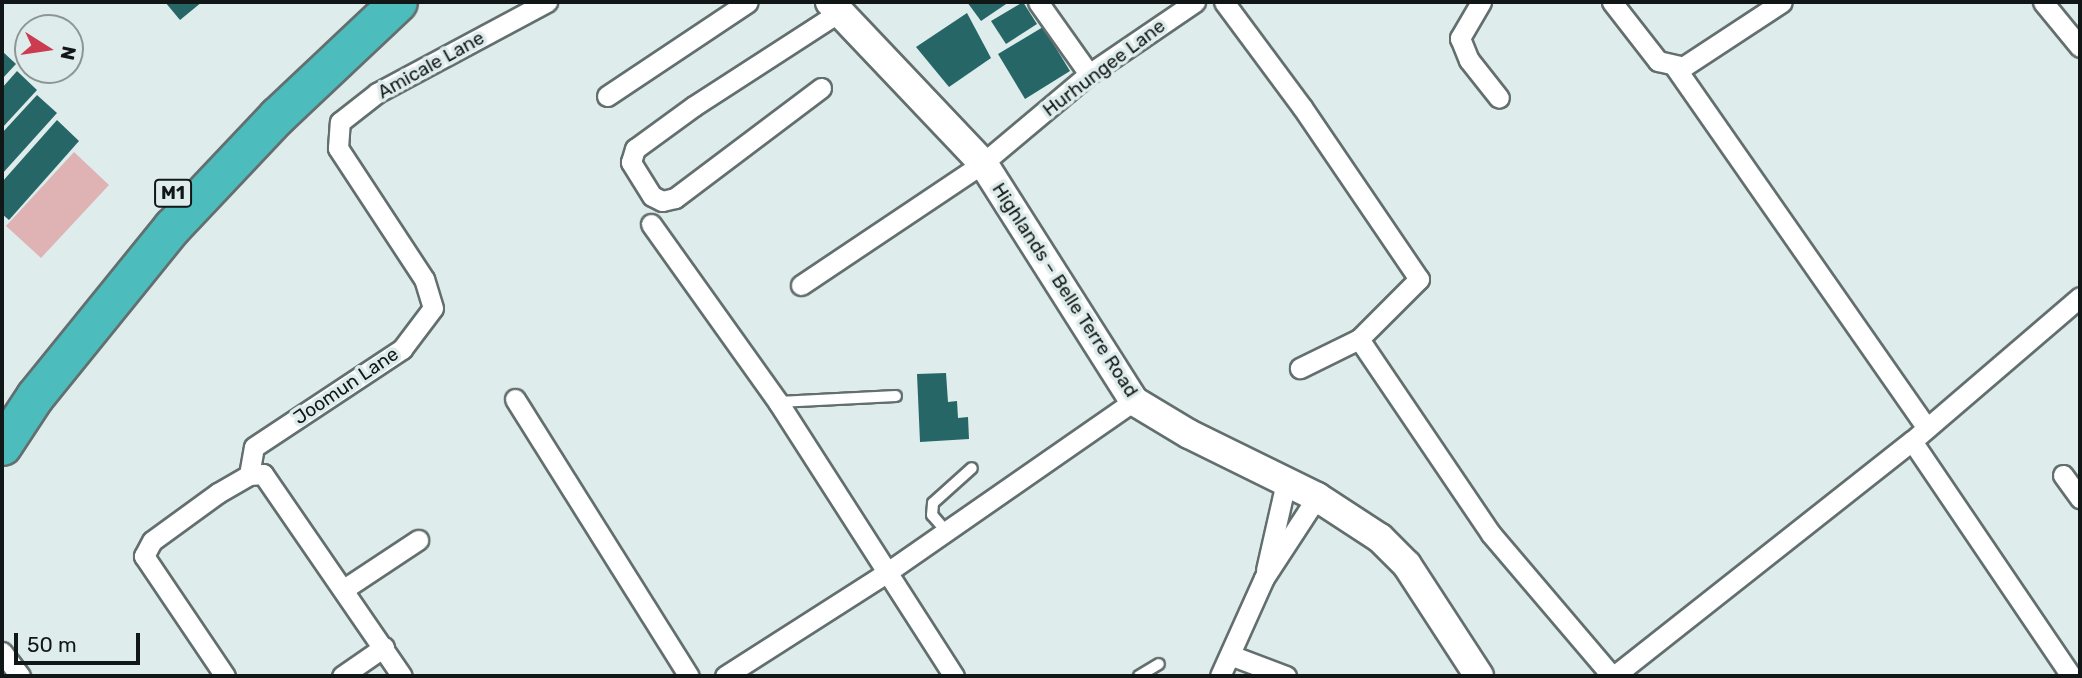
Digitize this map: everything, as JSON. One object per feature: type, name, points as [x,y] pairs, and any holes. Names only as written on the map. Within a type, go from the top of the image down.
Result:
[{"type":"highway","name":"M1","points":[[2,405],[175,192],[367,2]]},
{"type":"highway","name":"M1","points":[[2,446],[43,386],[172,228],[277,116],[398,2]]},
{"type":"street","name":"Amicale Lane","points":[[338,148],[340,122],[377,93],[547,2]]},
{"type":"street","points":[[607,96],[748,2]]},
{"type":"street","points":[[1038,2],[1089,74]]},
{"type":"street","name":"Hurhungee Lane","points":[[801,285],[983,163],[1089,74],[1195,2]]},
{"type":"street","points":[[1224,2],[1302,107],[1419,279],[1359,339],[1300,369]]},
{"type":"street","points":[[1482,2],[1460,38],[1469,60],[1499,98]]},
{"type":"street","points":[[1612,2],[1643,46],[1658,61],[1675,67],[1683,67],[1711,52],[1782,2]]},
{"type":"street","points":[[2043,2],[2080,47]]},
{"type":"street","points":[[821,88],[675,198],[662,201],[652,196],[631,162],[635,149],[834,7]]},
{"type":"street","name":"Highlands – Belle Terre Road","points":[[834,7],[983,163],[1134,401],[1317,497],[1380,538],[1407,565],[1479,676]]},
{"type":"street","points":[[1675,67],[1920,435],[2071,676]]},
{"type":"street","name":"Joomun Lane","points":[[249,475],[254,447],[402,349],[433,307],[424,279],[338,148]]},
{"type":"street","points":[[651,224],[778,402],[954,676]]},
{"type":"street","points":[[1359,339],[1491,534],[1613,676],[1920,435],[2080,297]]},
{"type":"street","points":[[515,399],[689,676]]},
{"type":"street","points":[[726,676],[888,571],[1134,401]]},
{"type":"street","points":[[225,676],[144,556],[152,541],[249,475],[263,474],[274,485],[402,676]]},
{"type":"street","points":[[2063,475],[2080,498]]},
{"type":"street","points":[[1264,578],[1286,482]]},
{"type":"street","points":[[1220,676],[1264,578],[1317,497]]},
{"type":"street","points":[[344,589],[418,540]]},
{"type":"street","points":[[342,676],[384,646]]},
{"type":"street","points":[[2,652],[20,676]]},
{"type":"street","points":[[1230,655],[1286,676]]},
{"type":"lane","points":[[778,402],[896,396]]},
{"type":"lane","points":[[946,531],[932,515],[933,503],[972,468]]},
{"type":"lane","points":[[1139,676],[1159,664]]},
{"type":"shaded area","points":[[74,152],[109,185],[41,258],[6,226]]},
{"type":"building","points":[[165,2],[202,2],[180,20]]},
{"type":"building","points":[[967,2],[1009,2],[981,21]]},
{"type":"building","points":[[1023,2],[1037,24],[1006,44],[991,21]]},
{"type":"building","points":[[967,13],[991,58],[949,87],[916,47]]},
{"type":"building","points":[[1043,27],[1070,71],[1025,99],[998,54]]},
{"type":"building","points":[[2,51],[14,62],[14,66],[2,79]]},
{"type":"building","points":[[14,74],[14,84],[31,84],[37,90],[2,128],[2,88]]},
{"type":"building","points":[[37,95],[57,113],[2,174],[2,133]]},
{"type":"building","points":[[57,120],[79,141],[9,220],[2,214],[2,182]]},
{"type":"building","points":[[946,373],[948,402],[957,401],[958,418],[968,417],[969,439],[920,442],[917,374]]}]
